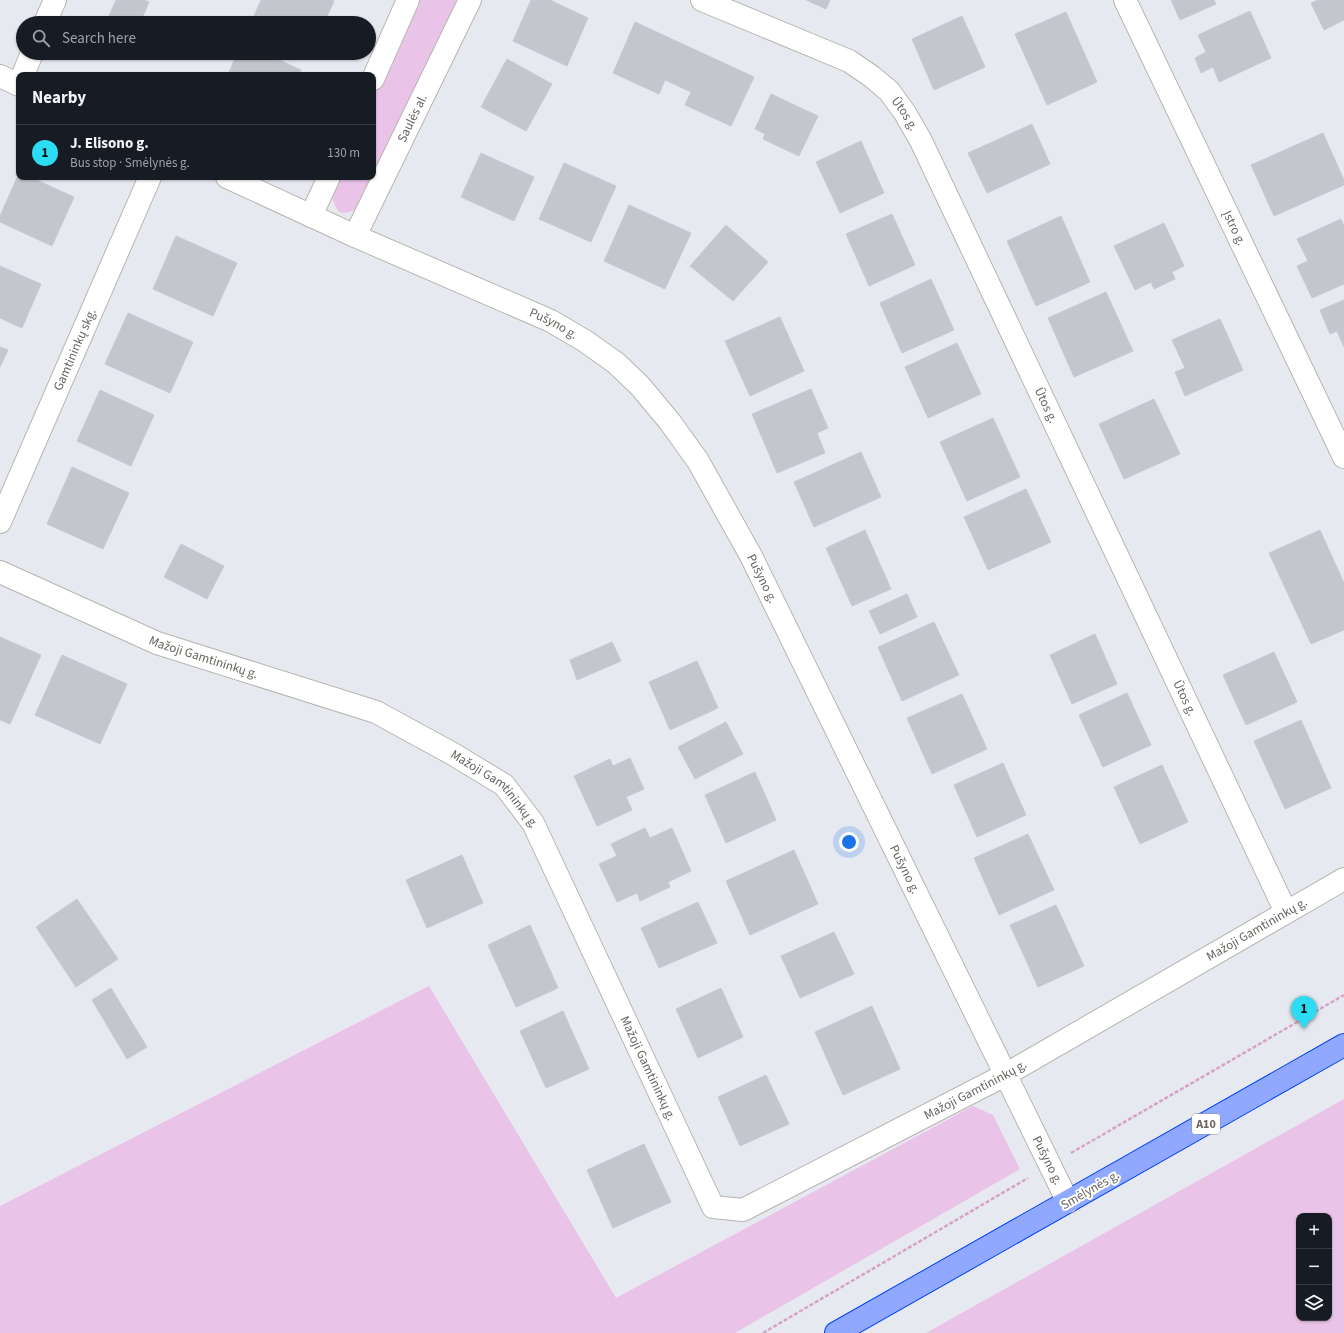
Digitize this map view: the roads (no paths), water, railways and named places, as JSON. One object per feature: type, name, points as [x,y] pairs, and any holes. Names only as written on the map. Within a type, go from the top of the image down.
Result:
[{"type":"highway","name":"Smėlynės g.","points":[[836,1333],[1344,1045]]},
{"type":"street","points":[[48,16],[55,0]]},
{"type":"street","points":[[376,72],[408,0]]},
{"type":"street","name":"Saulės al.","points":[[355,236],[470,0]]},
{"type":"street","name":"Ūtos g.","points":[[702,0],[849,61],[889,91],[906,113],[925,148],[1286,912]]},
{"type":"street","name":"Įstro g.","points":[[1124,0],[1344,457]]},
{"type":"street","points":[[21,72],[28,60]]},
{"type":"street","name":"Gamtininkų skg.","points":[[0,522],[149,180]]},
{"type":"street","name":"Pušyno g.","points":[[234,180],[355,236],[551,321],[578,337],[616,363],[640,386],[670,422],[698,461],[751,556],[1068,1202]]},
{"type":"street","points":[[312,216],[328,180]]},
{"type":"street","name":"Mažoji Gamtininkų g.","points":[[0,572],[157,643],[376,712],[504,784],[533,823],[713,1207],[743,1210],[1005,1075],[1344,879]]},
{"type":"place","name":"J. Elisono g.","points":[[1304,1029]]}]
